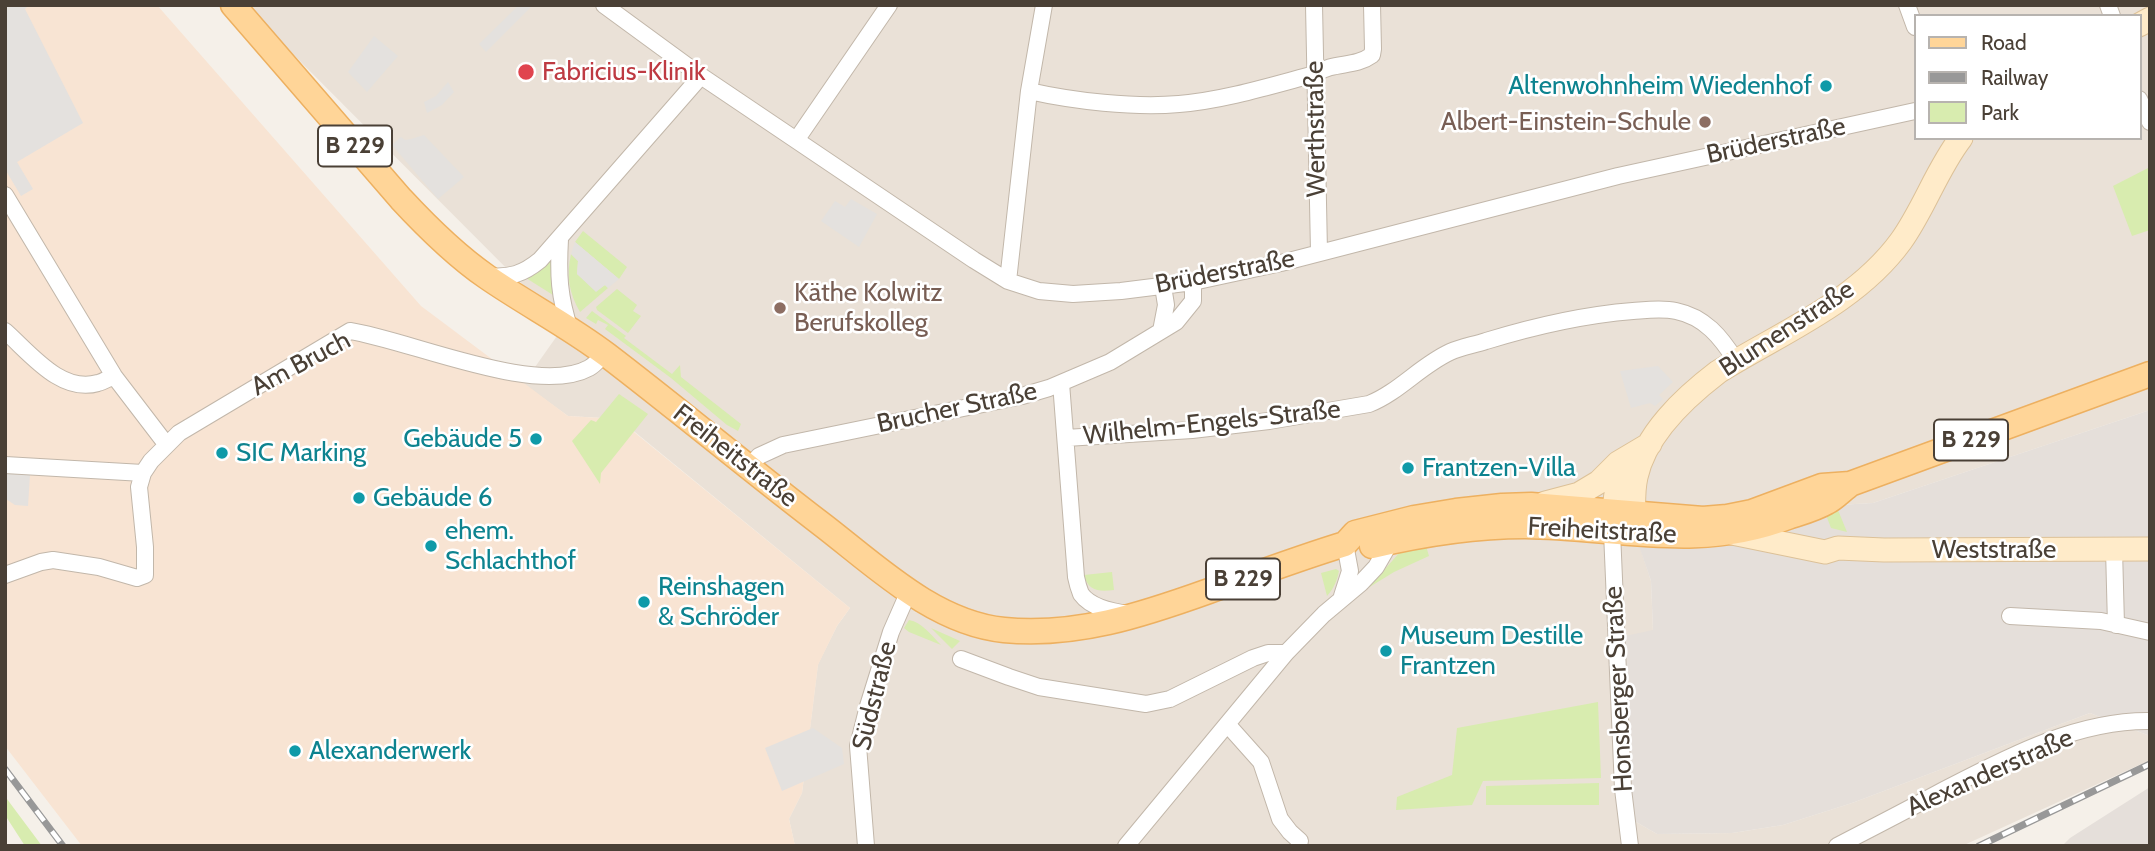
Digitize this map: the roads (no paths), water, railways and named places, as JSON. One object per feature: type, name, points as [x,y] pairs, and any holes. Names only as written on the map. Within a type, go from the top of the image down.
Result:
[{"type":"main road","name":"Freiheitstraße","points":[[233,5],[430,230],[486,276],[605,353],[748,468],[909,591],[974,623],[1001,630],[1026,632],[1093,626],[1142,614],[1345,544],[1354,533],[1425,516],[1531,505],[1624,522]]},
{"type":"main road","name":"Freiheitstraße","points":[[1729,525],[1764,508],[1822,486],[1850,484],[2150,374]]},
{"type":"main road","name":"Freiheitstraße","points":[[1345,544],[1359,549],[1423,535],[1491,527],[1703,519],[1729,525],[1768,525],[1828,502],[1850,484]]},
{"type":"street","name":"Brüderstraße","points":[[604,5],[701,76],[797,139],[888,204],[1008,281],[1039,291],[1073,294],[1193,282],[1618,176],[1913,111]]},
{"type":"street","points":[[797,139],[890,5]]},
{"type":"street","points":[[1008,281],[1029,91],[1044,5]]},
{"type":"street","name":"Werthstraße","points":[[1314,5],[1319,252]]},
{"type":"street","points":[[1029,91],[1148,105],[1179,104],[1242,94],[1315,74],[1325,67],[1364,61],[1372,55],[1373,49],[1372,5]]},
{"type":"street","points":[[1906,5],[1913,22]]},
{"type":"street","points":[[486,276],[505,278],[528,270],[559,239],[605,183],[701,76]]},
{"type":"street","points":[[2141,103],[2150,122]]},
{"type":"street","name":"Blumenstraße","points":[[1624,522],[1616,488],[1622,474],[1685,400],[1709,379],[1736,361],[1849,293],[1879,265],[1901,241],[1960,140]]},
{"type":"street","points":[[5,195],[114,376],[166,444]]},
{"type":"street","points":[[559,239],[559,285],[570,330]]},
{"type":"street","name":"Brucher Straße","points":[[748,468],[759,456],[783,445],[1023,396],[1061,383],[1110,362],[1176,322],[1193,300],[1193,282]]},
{"type":"street","points":[[1161,331],[1166,305],[1163,286]]},
{"type":"street","name":"Wilhelm-Engels-Straße","points":[[1066,439],[1192,430],[1269,421],[1369,404],[1384,398],[1424,367],[1454,351],[1557,321],[1606,313],[1664,309],[1693,317],[1707,324],[1721,338],[1736,361]]},
{"type":"street","points":[[5,331],[65,381],[82,385],[98,383],[114,376]]},
{"type":"street","name":"Am Bruch","points":[[142,473],[179,433],[350,331],[522,376],[565,375],[589,368],[605,353]]},
{"type":"street","points":[[1061,383],[1076,577],[1082,594],[1095,605],[1116,613],[1142,614]]},
{"type":"street","name":"Blumenstraße","points":[[1531,505],[1554,502],[1579,494],[1599,482],[1618,463],[1650,444]]},
{"type":"street","points":[[5,465],[142,473],[139,494],[146,560],[145,575],[137,578],[99,567],[53,560],[5,575]]},
{"type":"street","name":"Honsberger Straße","points":[[1624,522],[1623,789],[1630,846]]},
{"type":"street","name":"Weststraße","points":[[1729,525],[1825,552],[1838,548],[2150,550]]},
{"type":"street","name":"Weststraße","points":[[1768,525],[1827,539],[1838,548]]},
{"type":"street","points":[[1126,846],[1286,653],[1376,567],[1391,541]]},
{"type":"street","points":[[1341,598],[1350,571],[1345,544]]},
{"type":"street","points":[[2114,549],[2116,625]]},
{"type":"street","name":"Südstraße","points":[[866,846],[858,746],[891,632],[909,591]]},
{"type":"street","points":[[2010,616],[2101,621],[2150,632]]},
{"type":"street","points":[[961,659],[1039,687],[1146,704],[1170,699],[1268,653],[1286,653]]},
{"type":"street","name":"Alexanderstraße","points":[[1837,846],[1976,774],[2047,741],[2105,726],[2150,721]]},
{"type":"street","points":[[1228,725],[1261,762],[1280,819],[1300,841]]},
{"type":"railway","points":[[1979,846],[2150,764]]},
{"type":"railway","points":[[5,769],[63,846]]},
{"type":"place","name":"Fabricius-Klinik","points":[[526,72]]},
{"type":"place","name":"Altenwohnheim Wiedenhof","points":[[1826,86]]},
{"type":"place","name":"Albert-Einstein-Schule","points":[[1705,122]]},
{"type":"place","name":"Käthe Kolwitz Berufskolleg","points":[[780,308]]},
{"type":"place","name":"Gebäude 5","points":[[536,439]]},
{"type":"place","name":"SIC Marking","points":[[222,453]]},
{"type":"place","name":"Frantzen-Villa","points":[[1408,468]]},
{"type":"place","name":"Gebäude 6","points":[[359,498]]},
{"type":"place","name":"ehem. Schlachthof","points":[[431,546]]},
{"type":"place","name":"Reinshagen & Schröder","points":[[644,602]]},
{"type":"place","name":"Museum Destille Frantzen","points":[[1386,651]]},
{"type":"place","name":"Alexanderwerk","points":[[295,751]]}]
